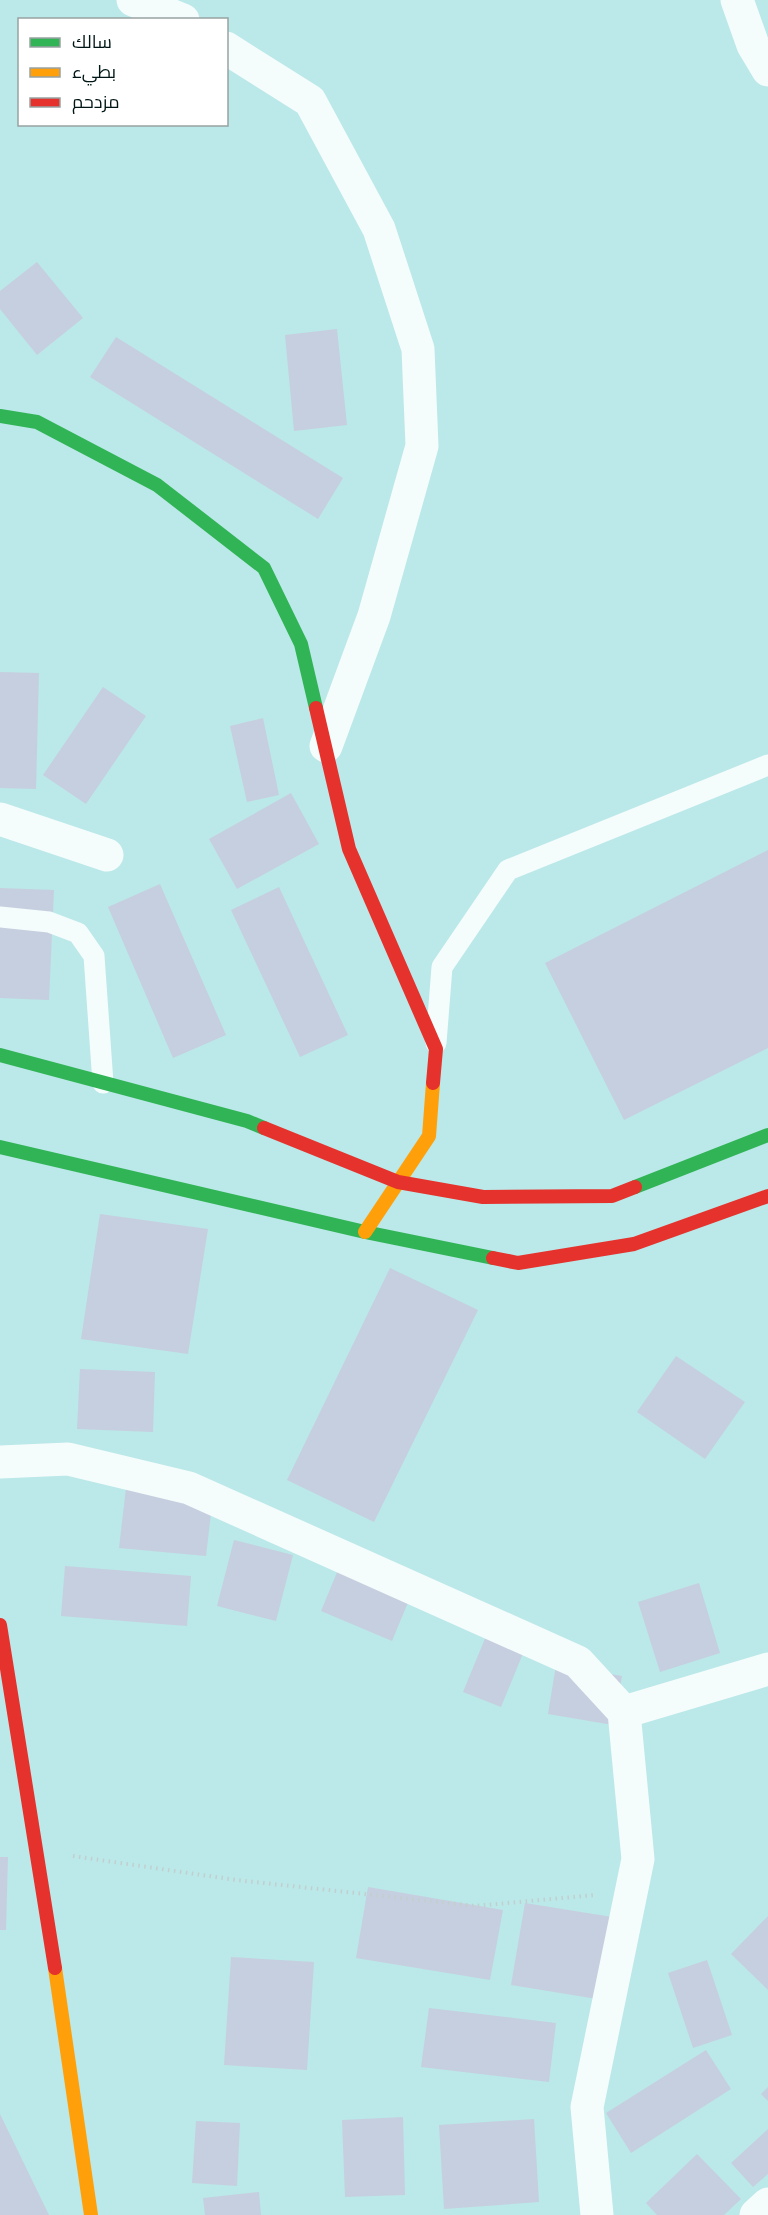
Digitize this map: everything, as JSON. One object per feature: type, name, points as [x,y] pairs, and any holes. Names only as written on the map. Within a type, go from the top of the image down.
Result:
[{"type":"street","points":[[133,0],[178,18]]},
{"type":"street","points":[[746,7],[753,45],[768,70]]},
{"type":"street","points":[[228,49],[310,101],[379,229],[418,349],[422,446],[374,616],[326,746]]},
{"type":"street","points":[[0,416],[37,422],[157,485],[264,568],[301,644],[349,849],[436,1049],[429,1136],[365,1232]]},
{"type":"street","points":[[0,819],[108,855]]},
{"type":"street","points":[[0,1055],[247,1121],[398,1182],[483,1197],[612,1196],[768,1135]]},
{"type":"street","points":[[0,1147],[365,1232],[518,1263],[634,1244],[768,1196]]},
{"type":"street","points":[[0,1462],[68,1459],[189,1488],[578,1662],[624,1712],[638,1859],[587,2107],[597,2215]]},
{"type":"street","points":[[0,1625],[23,1776],[38,1851],[91,2215]]},
{"type":"street","points":[[624,1712],[768,1669]]},
{"type":"street","points":[[756,2215],[768,2204]]},
{"type":"lane","points":[[436,1049],[442,967],[508,870],[768,765]]},
{"type":"lane","points":[[0,917],[49,922],[78,933],[94,956],[104,1083]]},
{"type":"path","points":[[38,1851],[236,1880],[475,1906],[632,1892]]},
{"type":"building","points":[[37,262],[83,318],[37,355],[0,309],[0,291]]},
{"type":"building","points":[[337,329],[347,425],[294,431],[285,335]]},
{"type":"building","points":[[116,337],[343,478],[318,519],[90,377]]},
{"type":"building","points":[[0,672],[39,673],[36,789],[0,788]]},
{"type":"building","points":[[103,687],[146,716],[86,804],[43,775]]},
{"type":"building","points":[[263,718],[279,795],[247,802],[230,726]]},
{"type":"building","points":[[291,793],[319,844],[237,889],[209,839]]},
{"type":"building","points":[[768,850],[768,1048],[624,1120],[545,963]]},
{"type":"building","points":[[160,884],[226,1035],[173,1058],[108,907]]},
{"type":"building","points":[[279,887],[348,1035],[300,1057],[231,910]]},
{"type":"building","points":[[0,888],[54,890],[49,1000],[0,998]]},
{"type":"building","points":[[100,1214],[208,1229],[188,1354],[81,1339]]},
{"type":"building","points":[[390,1268],[478,1310],[374,1522],[287,1480]]},
{"type":"building","points":[[676,1356],[745,1402],[705,1459],[637,1412]]},
{"type":"building","points":[[80,1369],[155,1372],[153,1432],[77,1429]]},
{"type":"building","points":[[127,1479],[214,1488],[206,1556],[119,1548]]},
{"type":"building","points":[[234,1540],[293,1555],[276,1621],[217,1606]]},
{"type":"building","points":[[343,1558],[414,1588],[392,1641],[321,1611]]},
{"type":"building","points":[[65,1566],[191,1576],[187,1626],[61,1616]]},
{"type":"building","points":[[699,1583],[720,1653],[660,1672],[638,1602]]},
{"type":"building","points":[[493,1619],[531,1634],[501,1707],[463,1692]]},
{"type":"building","points":[[556,1665],[622,1676],[613,1725],[548,1714]]},
{"type":"building","points":[[0,1857],[8,1857],[6,1930],[0,1930]]},
{"type":"building","points":[[368,1887],[503,1910],[490,1980],[356,1958]]},
{"type":"building","points":[[525,1903],[612,1917],[597,1999],[511,1985]]},
{"type":"building","points":[[768,1916],[768,1990],[731,1954]]},
{"type":"building","points":[[231,1957],[314,1962],[307,2070],[224,2065]]},
{"type":"building","points":[[707,1960],[732,2035],[693,2048],[668,1973]]},
{"type":"building","points":[[429,2008],[556,2023],[549,2082],[421,2067]]},
{"type":"building","points":[[706,2050],[731,2089],[631,2153],[606,2113]]},
{"type":"building","points":[[768,2087],[768,2101],[761,2094]]},
{"type":"building","points":[[0,2114],[49,2215],[0,2215]]},
{"type":"building","points":[[403,2117],[405,2195],[345,2197],[342,2120]]},
{"type":"building","points":[[534,2119],[539,2202],[444,2209],[439,2125]]},
{"type":"building","points":[[196,2121],[240,2123],[237,2186],[192,2183]]},
{"type":"building","points":[[768,2129],[768,2174],[753,2187],[731,2163]]},
{"type":"building","points":[[697,2154],[741,2199],[724,2215],[657,2215],[646,2203]]},
{"type":"building","points":[[259,2192],[261,2215],[205,2215],[203,2198]]},
{"type":"traffic: fast","points":[[0,416],[37,422],[157,485],[264,568],[301,644],[316,708]]},
{"type":"traffic: fast","points":[[0,1055],[247,1121],[264,1128]]},
{"type":"traffic: fast","points":[[635,1187],[768,1135]]},
{"type":"traffic: fast","points":[[0,1147],[365,1232],[493,1258]]},
{"type":"traffic: slow","points":[[365,1232],[429,1136],[433,1083]]},
{"type":"traffic: slow","points":[[55,1968],[91,2215]]},
{"type":"traffic: jam","points":[[316,708],[349,849],[436,1049],[433,1083]]},
{"type":"traffic: jam","points":[[264,1128],[398,1182],[483,1197],[612,1196],[635,1187]]},
{"type":"traffic: jam","points":[[493,1258],[518,1263],[634,1244],[768,1196]]},
{"type":"traffic: jam","points":[[0,1625],[55,1968]]}]
